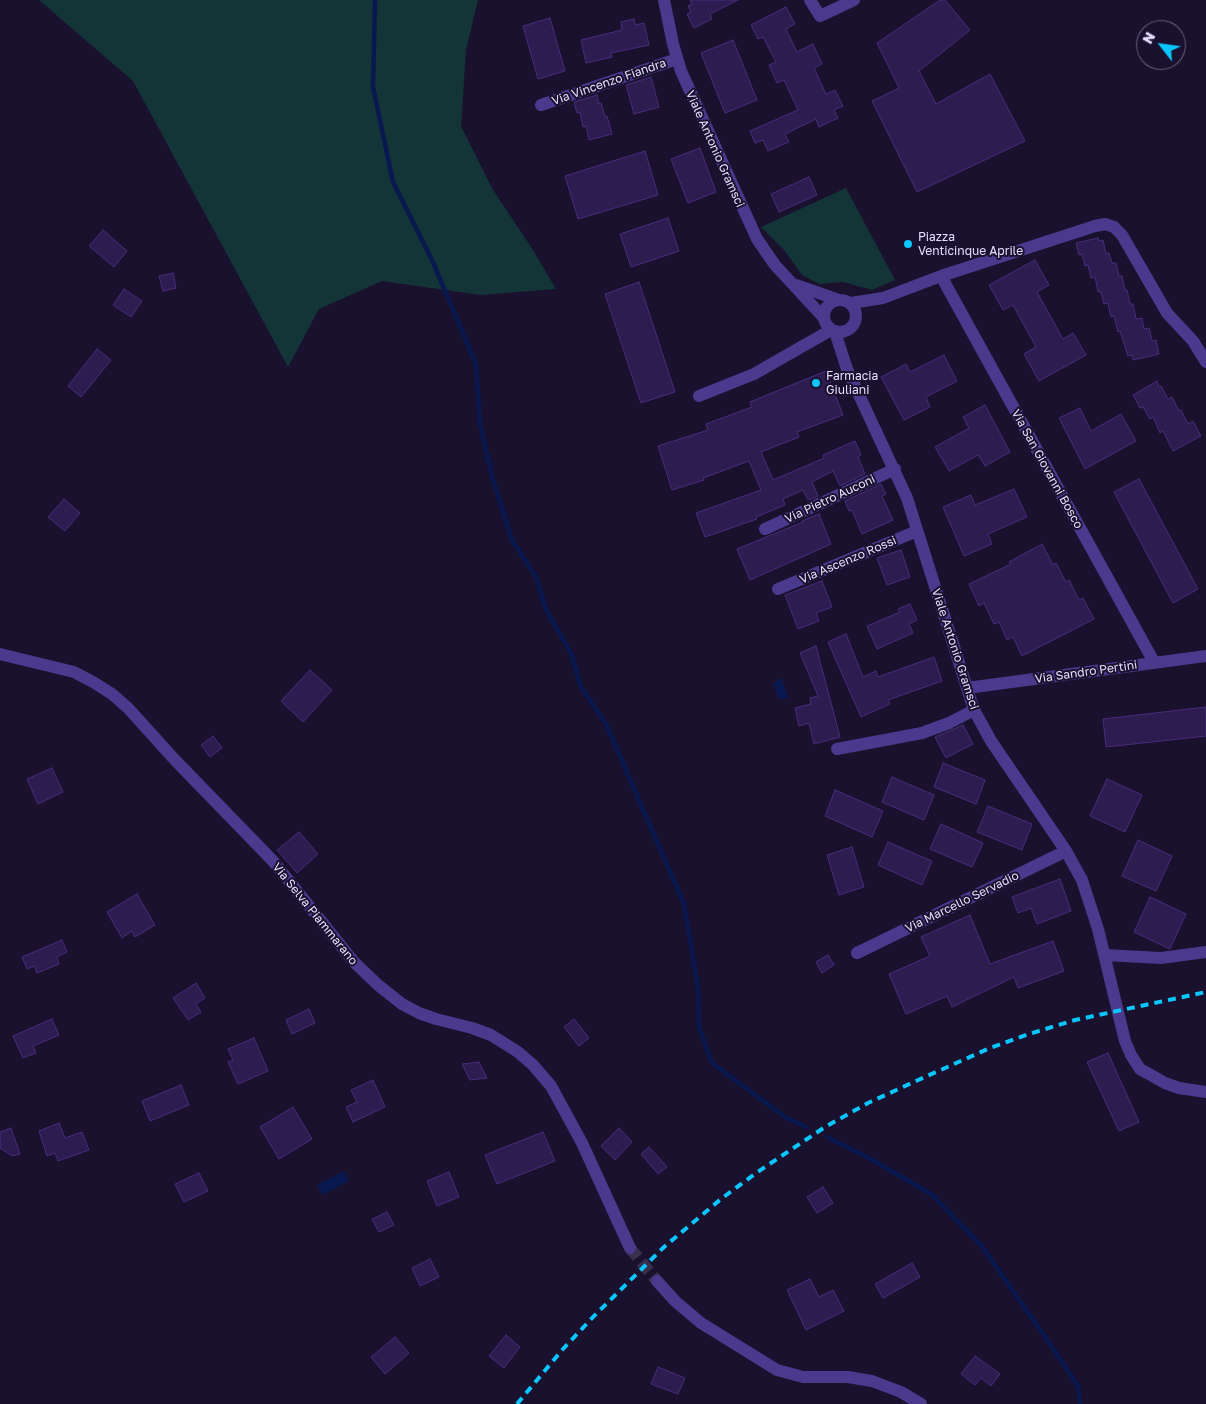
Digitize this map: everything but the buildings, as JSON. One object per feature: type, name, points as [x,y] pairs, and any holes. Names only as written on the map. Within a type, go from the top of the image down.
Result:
[{"type":"street","name":"Viale Antonio Gramsci","points":[[664,0],[677,59],[756,240],[774,265],[794,284],[829,325],[847,369],[895,470],[907,498],[974,710],[991,741],[1066,850],[1082,880],[1105,956],[1125,1041],[1134,1061],[1147,1074],[1172,1086],[1206,1092]]},
{"type":"street","points":[[810,0],[820,16],[854,0]]},
{"type":"street","name":"Via Vincenzo Fiandra","points":[[541,105],[677,59]]},
{"type":"street","points":[[829,325],[826,308],[834,301],[883,298],[941,276],[1095,226],[1110,225],[1122,235],[1166,313],[1193,341],[1206,362]]},
{"type":"street","name":"Via San Giovanni Bosco","points":[[941,276],[1154,662]]},
{"type":"street","name":"Viale Antonio Gramsci","points":[[794,284],[845,301]]},
{"type":"street","points":[[829,325],[845,332],[849,330],[857,319],[883,298]]},
{"type":"street","points":[[845,301],[856,310],[857,319]]},
{"type":"street","points":[[698,396],[754,374],[798,349],[829,325]]},
{"type":"street","name":"Viale Antonio Gramsci","points":[[847,369],[849,330]]},
{"type":"street","name":"Via Pietro Auconi","points":[[765,529],[895,470]]},
{"type":"street","name":"Via Ascenzo Rossi","points":[[778,589],[917,531]]},
{"type":"street","name":"Via Selva Piammarano","points":[[0,654],[74,672],[112,694],[128,708],[174,760],[273,861],[352,961],[378,985],[402,1004],[419,1013],[491,1035],[518,1052],[534,1065],[551,1086],[588,1154],[630,1248]]},
{"type":"street","name":"Via Sandro Pertini","points":[[967,688],[1206,656]]},
{"type":"street","points":[[836,749],[922,733],[949,723],[974,710]]},
{"type":"street","name":"Via Marcello Servadio","points":[[857,953],[1066,850]]},
{"type":"street","points":[[1105,956],[1161,958],[1206,952]]},
{"type":"street","points":[[657,1281],[675,1301],[702,1323],[777,1370],[803,1377],[848,1377],[872,1381],[902,1392],[921,1404]]},
{"type":"green space","points":[[39,0],[478,0],[466,50],[461,126],[493,190],[533,250],[556,289],[481,295],[382,281],[319,309],[288,367],[133,81]]},
{"type":"green space","points":[[846,188],[895,280],[872,290],[843,282],[820,284],[802,275],[784,250],[761,227]]},
{"type":"shaded area","points":[[781,677],[788,698],[779,699],[773,684]]},
{"type":"shaded area","points":[[344,1171],[349,1181],[322,1195],[317,1185]]},
{"type":"waterway","points":[[375,0],[373,87],[393,182],[432,260],[476,364],[480,424],[493,480],[512,540],[536,577],[546,610],[571,653],[581,687],[606,724],[684,904],[698,988],[699,1027],[712,1063],[785,1117],[806,1127]]},
{"type":"waterway","points":[[827,1137],[869,1158],[931,1194],[981,1245],[1078,1386],[1080,1404]]},
{"type":"tunnel","points":[[630,1248],[657,1281]]},
{"type":"railway","points":[[517,1404],[563,1349],[664,1247],[721,1199],[825,1127],[868,1103],[916,1081],[990,1048],[1029,1034],[1075,1020],[1206,992]]},
{"type":"place","name":"Piazza Venticinque Aprile","points":[[908,244]]},
{"type":"place","name":"Farmacia Giuliani","points":[[816,383]]}]
